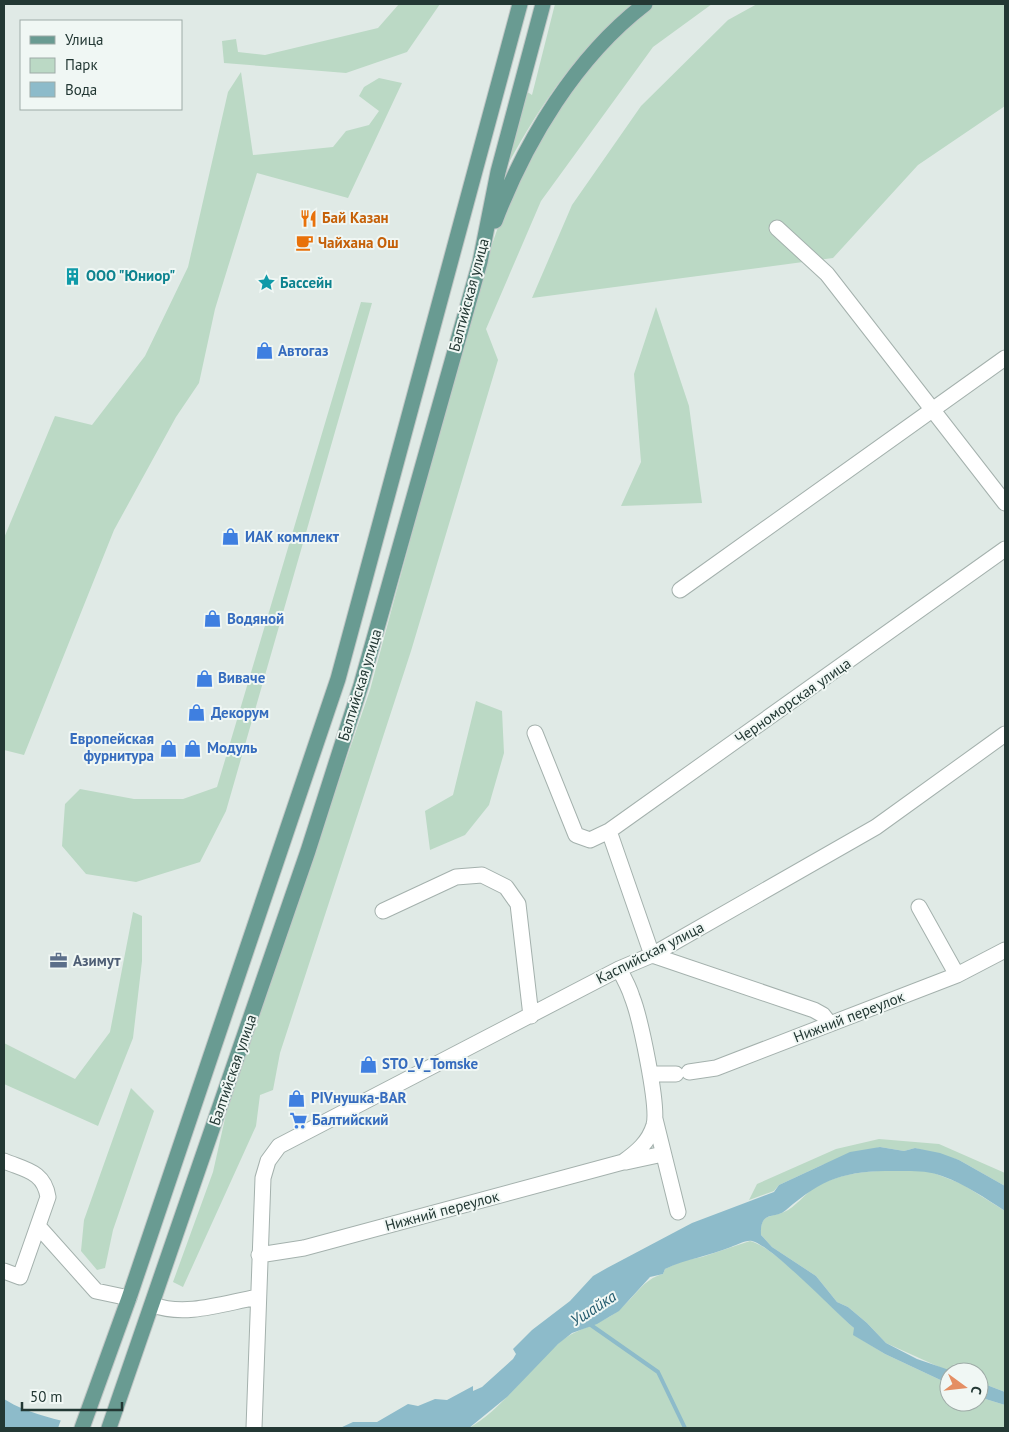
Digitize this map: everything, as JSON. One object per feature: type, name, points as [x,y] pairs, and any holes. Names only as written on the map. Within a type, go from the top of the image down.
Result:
[{"type":"main road","name":"Балтийская улица","points":[[82,1428],[129,1298],[338,680],[520,4]]},
{"type":"main road","name":"Балтийская улица","points":[[109,1428],[308,851],[361,686],[480,262],[498,172],[543,4]]},
{"type":"main road","points":[[480,262],[514,176],[553,106],[598,48],[645,4]]},
{"type":"street","points":[[777,228],[827,274],[934,409],[1005,503]]},
{"type":"street","points":[[680,590],[1005,358]]},
{"type":"street","name":"Черноморская улица","points":[[535,733],[576,835],[590,840],[609,831],[1005,549]]},
{"type":"street","name":"Каспийская улица","points":[[260,1255],[263,1178],[268,1161],[279,1146],[619,969],[652,955],[876,827],[1005,734]]},
{"type":"street","points":[[609,831],[652,955],[814,1010],[823,1015],[830,1024]]},
{"type":"street","points":[[383,912],[456,877],[482,875],[506,887],[518,904],[531,1016]]},
{"type":"street","points":[[919,907],[957,975]]},
{"type":"street","name":"Нижний переулок","points":[[678,1212],[655,1117],[650,1074],[683,1073],[716,1068],[957,975],[1005,950]]},
{"type":"street","points":[[619,969],[633,998],[650,1074]]},
{"type":"street","name":"Нижний переулок","points":[[623,1162],[642,1147],[651,1132],[655,1117]]},
{"type":"street","name":"Нижний переулок","points":[[260,1255],[304,1248],[623,1162],[664,1154]]},
{"type":"street","points":[[4,1161],[39,1176],[46,1185],[48,1197],[20,1277],[4,1271]]},
{"type":"street","points":[[38,1226],[96,1290],[129,1298]]},
{"type":"street","points":[[254,1428],[260,1255]]},
{"type":"street","points":[[153,1305],[164,1309],[184,1311],[258,1297]]},
{"type":"green space","points":[[399,4],[440,4],[407,52],[346,73],[224,63],[222,41],[236,39],[238,52],[265,55],[378,28]]},
{"type":"green space","points":[[555,4],[633,4],[595,39],[562,79],[533,121],[507,166],[526,91],[532,95]]},
{"type":"green space","points":[[653,4],[712,4],[653,47],[541,201],[486,329],[498,360],[411,651],[280,1053],[273,1090],[260,1095],[256,1126],[183,1287],[173,1282],[213,1172],[228,1105],[370,690],[481,276],[513,184],[553,112],[627,24]]},
{"type":"green space","points":[[757,4],[1005,4],[1005,106],[918,165],[833,258],[532,298],[572,205],[641,106],[728,20]]},
{"type":"green space","points":[[241,72],[253,155],[333,147],[346,131],[369,125],[379,111],[359,96],[364,87],[379,78],[402,83],[348,198],[257,173],[215,309],[199,383],[176,417],[114,530],[24,755],[4,750],[4,538],[55,416],[92,425],[145,356],[188,267],[228,92]]},
{"type":"green space","points":[[361,302],[372,303],[226,811],[200,862],[136,882],[86,874],[62,846],[65,804],[80,789],[134,799],[183,799],[217,787]]},
{"type":"green space","points":[[656,307],[689,406],[702,503],[621,506],[641,462],[634,374]]},
{"type":"green space","points":[[476,701],[502,711],[504,753],[489,805],[465,835],[430,850],[425,811],[453,795]]},
{"type":"green space","points":[[133,912],[142,916],[142,961],[133,1038],[98,1126],[4,1084],[4,1043],[75,1079],[110,1032]]},
{"type":"green space","points":[[131,1088],[154,1111],[113,1230],[105,1268],[97,1270],[81,1251],[84,1220]]},
{"type":"green space","points":[[879,1139],[939,1144],[1005,1173],[1005,1186],[959,1160],[915,1148],[904,1151],[880,1147],[822,1165],[779,1185],[774,1191],[749,1200],[757,1184],[836,1149]]},
{"type":"green space","points":[[926,1170],[962,1184],[1005,1211],[1005,1392],[989,1386],[989,1362],[939,1362],[939,1367],[886,1343],[848,1307],[837,1302],[816,1276],[772,1247],[761,1235],[762,1223],[766,1218],[788,1210],[817,1186],[830,1180],[856,1173]]},
{"type":"green space","points":[[750,1241],[761,1246],[803,1279],[854,1328],[854,1335],[885,1354],[939,1379],[939,1412],[989,1412],[989,1400],[1005,1405],[1005,1428],[469,1428],[494,1410],[560,1342],[613,1314],[650,1280],[663,1274],[665,1269],[682,1261],[702,1257]]},
{"type":"water","name":"Ушайка","points":[[880,1147],[904,1151],[915,1148],[940,1153],[959,1160],[1005,1186],[1005,1211],[967,1187],[936,1174],[912,1171],[877,1171],[848,1175],[836,1178],[812,1190],[782,1213],[766,1218],[761,1227],[761,1235],[772,1247],[816,1276],[837,1302],[848,1307],[886,1343],[917,1359],[939,1367],[939,1379],[885,1354],[853,1335],[854,1328],[803,1280],[761,1245],[749,1241],[689,1260],[665,1269],[663,1274],[650,1277],[619,1311],[597,1324],[572,1333],[558,1344],[507,1397],[469,1428],[340,1428],[353,1422],[377,1422],[408,1404],[418,1406],[435,1399],[447,1400],[473,1386],[473,1391],[482,1387],[513,1359],[516,1354],[513,1349],[532,1330],[570,1301],[593,1276],[692,1223],[774,1192],[779,1185],[850,1152]]},
{"type":"water","points":[[989,1386],[1005,1392],[1005,1405],[989,1400]]},
{"type":"water","points":[[4,1399],[33,1413],[85,1428],[4,1428]]},
{"type":"pier","points":[[62,1417],[86,1426],[88,1428],[58,1428]]},
{"type":"waterway","name":"Ушайка","points":[[588,1323],[658,1372],[685,1428]]},
{"type":"place","name":"Бай Казан","points":[[308,218]]},
{"type":"place","name":"Чайхана Ош","points":[[304,243]]},
{"type":"place","name":"ООО \"Юниор\"","points":[[72,276]]},
{"type":"place","name":"Бассейн","points":[[266,283]]},
{"type":"place","name":"Автогаз","points":[[264,351]]},
{"type":"place","name":"ИАК комплект","points":[[231,537]]},
{"type":"place","name":"Водяной","points":[[213,619]]},
{"type":"place","name":"Виваче","points":[[204,678]]},
{"type":"place","name":"Декорум","points":[[197,713]]},
{"type":"place","name":"Европейская фурнитура","points":[[168,748]]},
{"type":"place","name":"Модуль","points":[[193,748]]},
{"type":"place","name":"Азимут","points":[[59,961]]},
{"type":"place","name":"STO_V_Tomske","points":[[368,1064]]},
{"type":"place","name":"PIVнушка-BAR","points":[[297,1098]]},
{"type":"place","name":"Балтийский","points":[[298,1120]]}]
